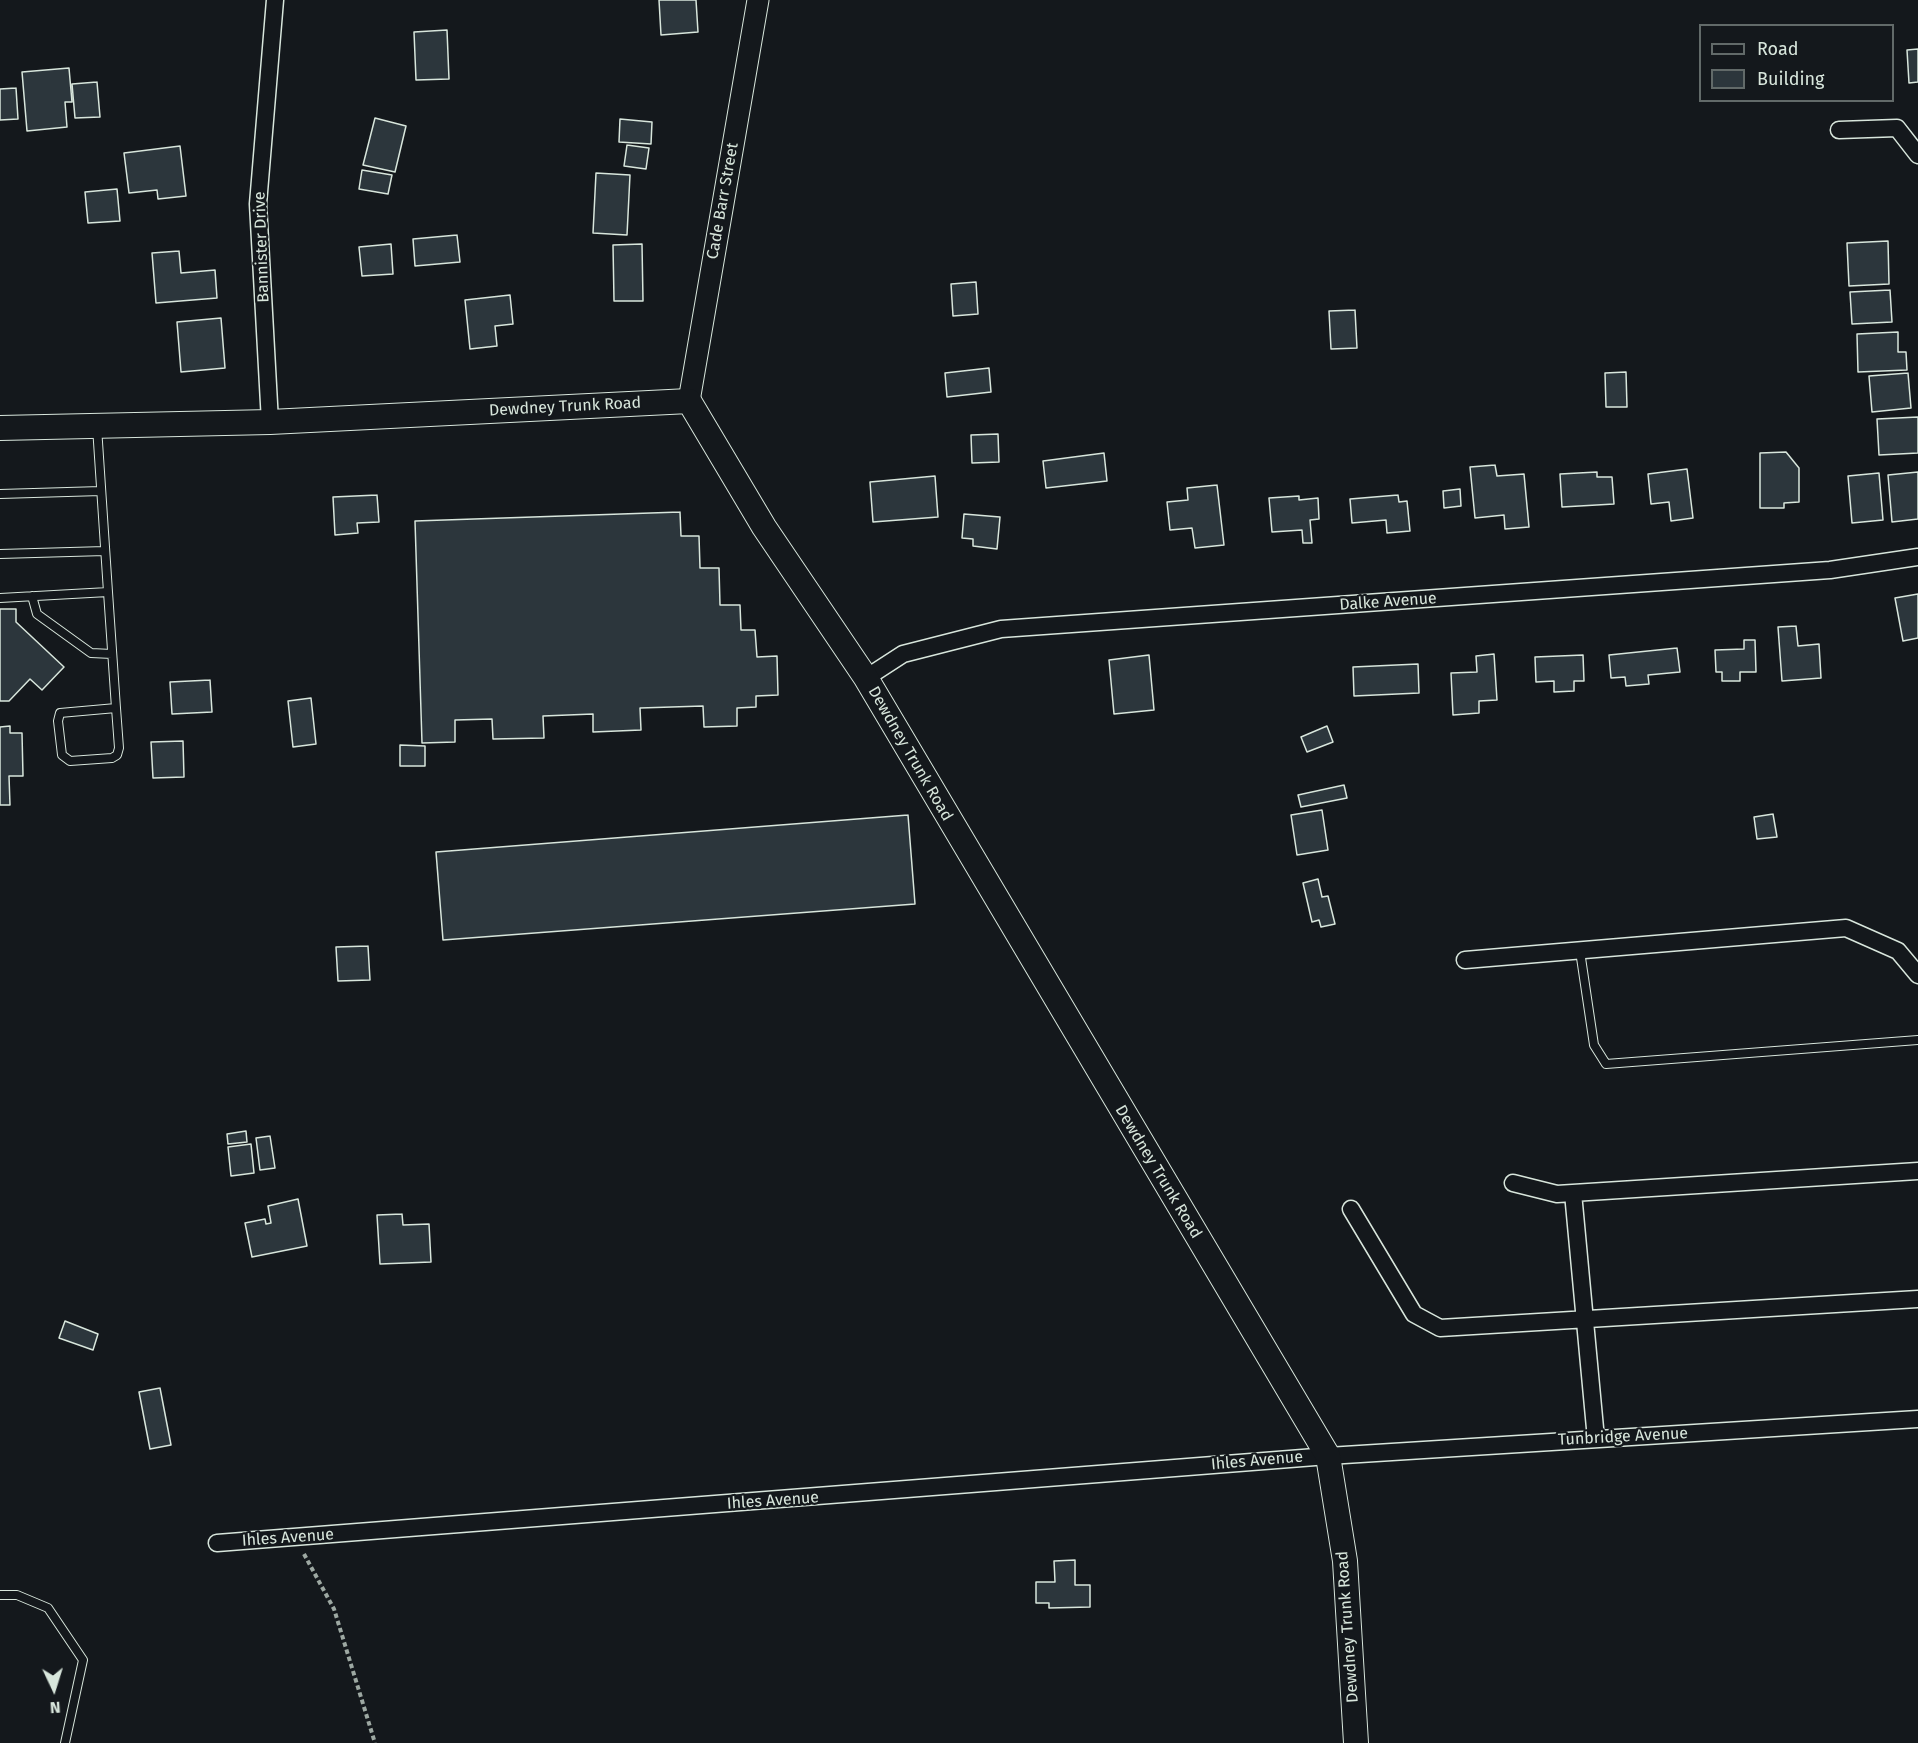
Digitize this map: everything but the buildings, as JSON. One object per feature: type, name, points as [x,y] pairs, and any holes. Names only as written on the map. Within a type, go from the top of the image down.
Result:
[{"type":"main road","name":"Dewdney Trunk Road","points":[[0,428],[270,422],[688,401],[764,527],[866,678],[1328,1456],[1345,1561],[1356,1743]]},
{"type":"street","name":"Bannister Drive","points":[[270,422],[258,204],[275,0]]},
{"type":"street","name":"Cade Barr Street","points":[[688,401],[758,0]]},
{"type":"street","points":[[1839,130],[1897,128],[1918,155]]},
{"type":"street","name":"Dalke Avenue","points":[[866,678],[903,654],[1001,629],[1830,570],[1918,557]]},
{"type":"street","points":[[1465,960],[1846,928],[1898,951],[1918,975]]},
{"type":"street","points":[[1513,1183],[1557,1194],[1918,1171]]},
{"type":"street","points":[[1573,1193],[1596,1439]]},
{"type":"street","points":[[1351,1209],[1414,1314],[1440,1328],[1918,1299]]},
{"type":"street","name":"Tunbridge Avenue","points":[[1328,1456],[1918,1419]]},
{"type":"street","name":"Ihles Avenue","points":[[217,1543],[1328,1456]]},
{"type":"lane","points":[[97,426],[116,708],[117,755],[70,761],[62,756],[58,722],[60,713],[116,708]]},
{"type":"lane","points":[[0,494],[101,491]]},
{"type":"lane","points":[[0,554],[105,551]]},
{"type":"lane","points":[[0,598],[108,592]]},
{"type":"lane","points":[[32,596],[37,614],[91,653],[112,654]]},
{"type":"lane","points":[[1580,951],[1594,1045],[1606,1064],[1918,1040]]},
{"type":"lane","points":[[0,1595],[17,1595],[48,1608],[83,1660],[65,1743]]},
{"type":"path","points":[[296,1538],[334,1609],[375,1743]]}]
